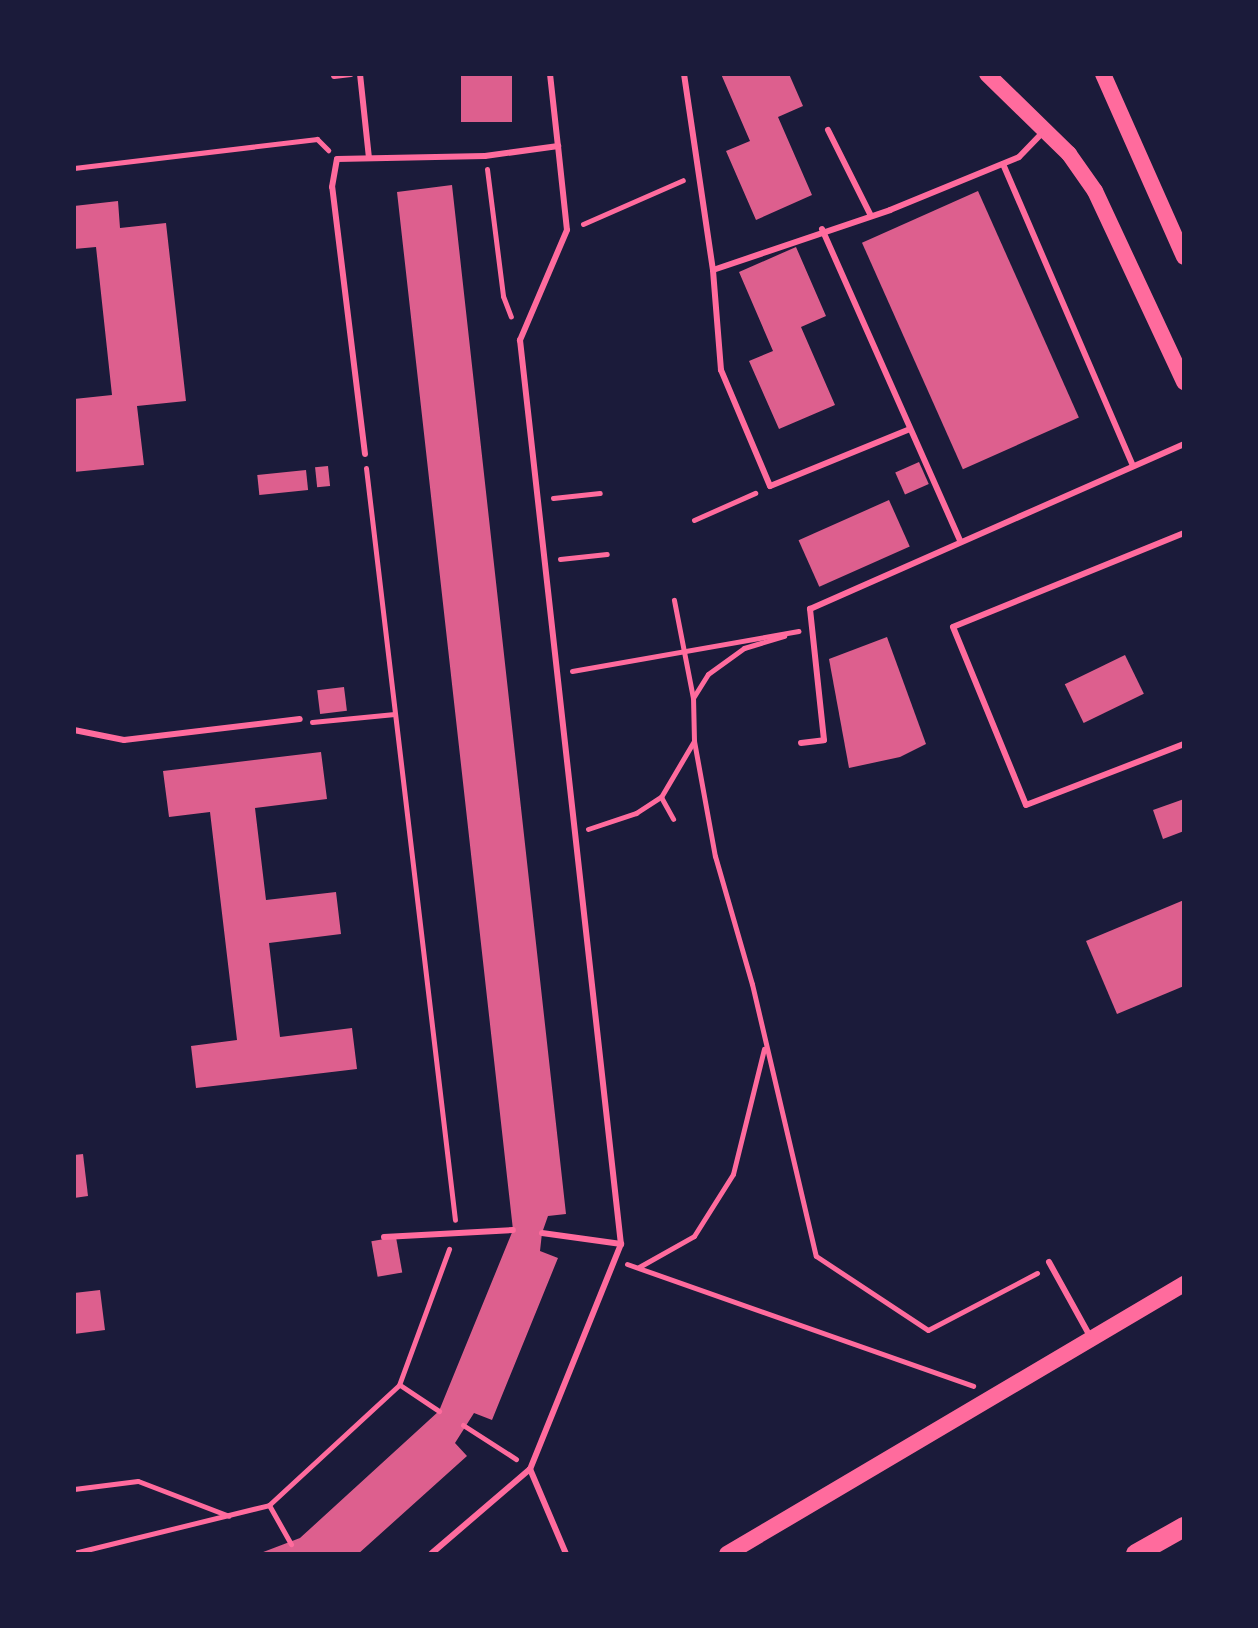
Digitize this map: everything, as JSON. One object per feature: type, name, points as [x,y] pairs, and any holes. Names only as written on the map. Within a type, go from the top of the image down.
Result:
[{"type":"main road","points":[[987,74],[1045,130],[1101,202],[1184,382]]},
{"type":"main road","points":[[1103,74],[1184,257]]},
{"type":"main road","points":[[727,1554],[1184,1284]]},
{"type":"main road","points":[[1136,1554],[1184,1527]]},
{"type":"lane","points":[[334,76],[351,74]]},
{"type":"lane","points":[[360,74],[369,158]]},
{"type":"lane","points":[[431,1554],[530,1469],[621,1244],[520,340],[567,230],[550,74]]},
{"type":"lane","points":[[684,74],[713,270],[721,370],[770,486],[910,429]]},
{"type":"lane","points":[[828,130],[871,216]]},
{"type":"lane","points":[[713,270],[822,229],[871,216],[1003,164],[1019,157],[1045,130]]},
{"type":"lane","points":[[365,454],[332,187],[337,159],[485,156],[558,146]]},
{"type":"lane","points":[[1003,164],[1132,464]]},
{"type":"lane","points":[[822,229],[960,541]]},
{"type":"lane","points":[[801,743],[824,740],[810,609],[1132,464],[1184,444]]},
{"type":"lane","points":[[1184,533],[953,627],[1026,805],[1184,744]]},
{"type":"lane","points":[[74,730],[124,740],[300,719]]},
{"type":"lane","points":[[124,740],[125,749]]},
{"type":"lane","points":[[384,1237],[456,1229],[513,1230]]},
{"type":"lane","points":[[542,1233],[621,1244]]},
{"type":"lane","points":[[1050,1264],[1091,1338]]},
{"type":"lane","points":[[530,1469],[566,1554]]},
{"type":"path","points":[[74,168],[317,139],[337,159]]},
{"type":"path","points":[[485,156],[503,296],[520,340]]},
{"type":"path","points":[[567,230],[699,173]]},
{"type":"path","points":[[74,1552],[269,1505],[399,1385],[456,1229],[365,454]]},
{"type":"path","points":[[694,520],[770,486]]},
{"type":"path","points":[[538,499],[600,493]]},
{"type":"path","points":[[545,561],[607,554]]},
{"type":"path","points":[[674,600],[693,698],[694,741],[715,856],[816,1256],[928,1330],[1050,1264]]},
{"type":"path","points":[[558,674],[807,629],[744,648],[708,674],[693,698]]},
{"type":"path","points":[[300,719],[317,724],[395,714]]},
{"type":"path","points":[[575,832],[636,813],[661,797],[694,741]]},
{"type":"path","points":[[661,797],[673,819]]},
{"type":"path","points":[[638,1268],[694,1236],[733,1174],[764,1048]]},
{"type":"path","points":[[615,1260],[975,1387]]},
{"type":"path","points":[[399,1385],[439,1411]]},
{"type":"path","points":[[463,1425],[530,1469]]},
{"type":"path","points":[[74,1489],[138,1481],[229,1516]]},
{"type":"path","points":[[269,1505],[291,1544]]},
{"type":"building","points":[[461,74],[512,74],[512,122],[461,122]]},
{"type":"building","points":[[721,74],[789,74],[803,106],[778,117],[812,195],[756,220],[726,151],[750,141]]},
{"type":"building","points":[[452,185],[566,1214],[548,1216],[540,1251],[558,1258],[492,1420],[474,1413],[455,1443],[467,1456],[358,1554],[258,1554],[300,1538],[439,1411],[513,1230],[397,192]]},
{"type":"building","points":[[978,191],[1079,418],[963,469],[862,243]]},
{"type":"building","points":[[118,201],[120,228],[166,223],[186,401],[137,406],[144,465],[74,472],[74,399],[112,395],[96,247],[74,249],[74,206]]},
{"type":"building","points":[[796,247],[826,316],[801,327],[835,405],[779,429],[749,361],[773,351],[739,272]]},
{"type":"building","points":[[919,462],[929,484],[905,495],[895,473]]},
{"type":"building","points":[[328,466],[330,486],[317,487],[315,467]]},
{"type":"building","points":[[306,470],[308,490],[259,495],[257,475]]},
{"type":"building","points":[[889,500],[910,547],[819,587],[799,540]]},
{"type":"building","points":[[887,637],[926,744],[900,757],[849,768],[829,659]]},
{"type":"building","points":[[1125,655],[1144,694],[1084,723],[1065,684]]},
{"type":"building","points":[[344,687],[347,711],[320,714],[317,690]]},
{"type":"building","points":[[321,752],[327,799],[255,808],[266,900],[336,892],[341,934],[269,943],[280,1037],[352,1028],[357,1069],[196,1088],[191,1046],[237,1040],[210,812],[169,817],[163,771]]},
{"type":"building","points":[[1184,799],[1184,831],[1163,839],[1153,810]]},
{"type":"building","points":[[1184,900],[1184,986],[1117,1014],[1086,941]]},
{"type":"building","points":[[83,1154],[88,1196],[74,1198],[74,1155]]},
{"type":"building","points":[[396,1237],[402,1272],[378,1277],[371,1241]]},
{"type":"building","points":[[100,1290],[105,1330],[74,1334],[74,1293]]}]
